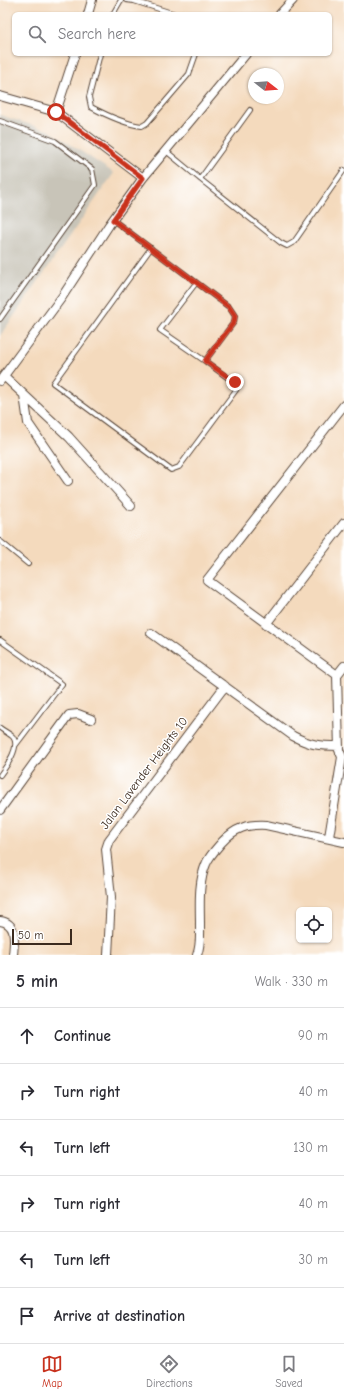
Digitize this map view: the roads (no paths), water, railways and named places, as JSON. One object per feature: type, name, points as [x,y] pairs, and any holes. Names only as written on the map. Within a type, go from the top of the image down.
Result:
[{"type":"street","points":[[89,12],[92,0]]},
{"type":"street","points":[[282,12],[292,0]]},
{"type":"street","points":[[56,112],[74,56]]},
{"type":"street","points":[[131,506],[69,437],[24,395],[2,378],[62,297],[143,178],[244,56]]},
{"type":"street","points":[[0,96],[56,112],[143,178]]},
{"type":"street","points":[[24,395],[28,423],[68,481]]},
{"type":"street","points":[[337,675],[207,580],[344,405]]},
{"type":"street","points":[[266,624],[344,523]]},
{"type":"street","points":[[151,633],[293,736],[309,744],[339,746]]},
{"type":"street","points":[[329,838],[342,757],[339,746],[337,675],[344,666]]},
{"type":"street","name":"Jalan Lavender Heights 10","points":[[108,955],[111,897],[106,849],[109,840],[225,686]]},
{"type":"street","points":[[0,810],[69,715],[78,714],[91,718]]},
{"type":"street","points":[[198,955],[200,946],[202,877],[206,863],[214,851],[228,836],[240,828],[252,824],[266,825],[344,842]]},
{"type":"street","points":[[0,921],[9,924],[14,931],[13,955]]},
{"type":"lane","points":[[114,12],[121,0]]},
{"type":"lane","points":[[126,0],[134,1],[169,12]]},
{"type":"lane","points":[[99,56],[89,97],[90,106],[99,112],[134,125],[142,126],[147,123],[189,74],[195,56]]},
{"type":"lane","points":[[200,179],[250,110]]},
{"type":"lane","points":[[0,121],[55,141],[92,170],[95,185],[0,319]]},
{"type":"lane","points":[[166,150],[200,179],[281,243],[287,246],[294,242],[344,170]]},
{"type":"lane","points":[[113,220],[196,284],[229,307],[235,316],[234,322],[205,361]]},
{"type":"lane","points":[[151,248],[53,383],[171,470],[179,467],[236,390],[235,382],[160,330],[196,284]]},
{"type":"lane","points":[[0,541],[28,564]]},
{"type":"lane","points":[[0,640],[62,684],[15,746],[9,762],[0,775]]},
{"type":"lane","points":[[0,728],[13,737],[15,746]]}]
